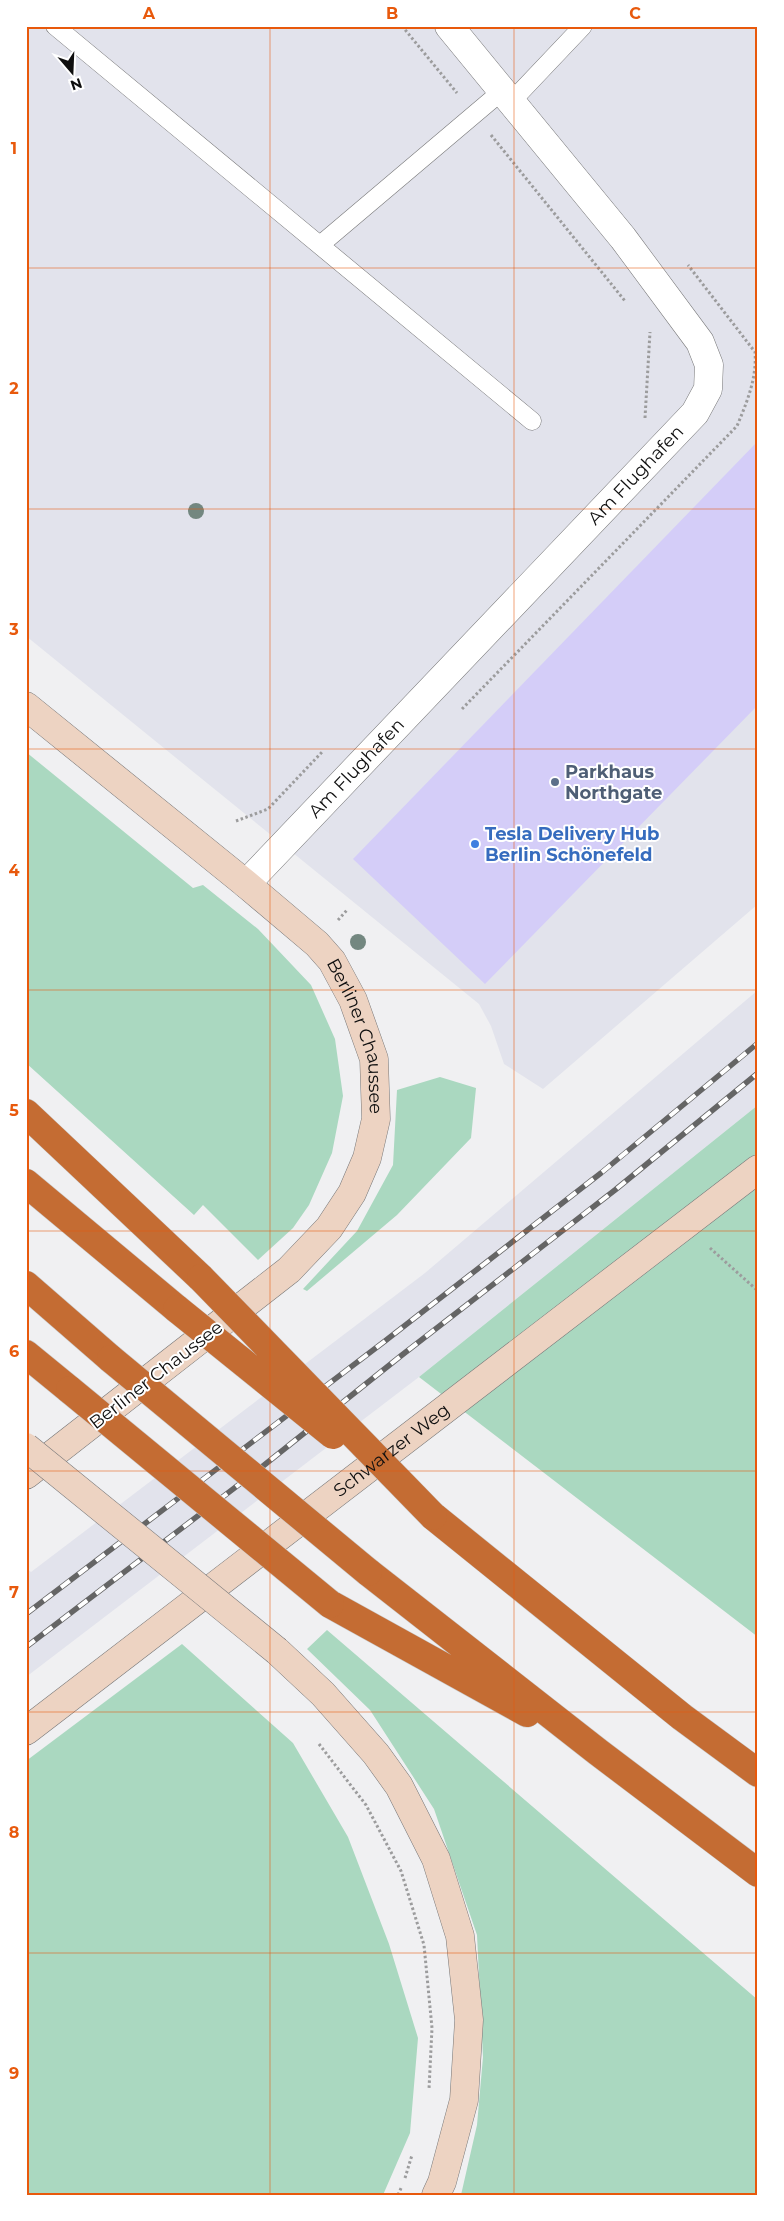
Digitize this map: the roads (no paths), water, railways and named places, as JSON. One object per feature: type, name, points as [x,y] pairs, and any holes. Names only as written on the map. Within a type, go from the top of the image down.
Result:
[{"type":"highway","points":[[26,1114],[201,1278],[433,1516]]},
{"type":"highway","points":[[26,1183],[177,1309],[682,1717],[758,1773]]},
{"type":"highway","points":[[26,1285],[111,1359],[368,1572],[598,1752],[758,1873]]},
{"type":"highway","points":[[26,1354],[330,1604],[598,1752]]},
{"type":"street","name":"Am Flughafen","points":[[246,884],[694,413],[708,389],[709,365],[700,342],[623,238],[449,26]]},
{"type":"street","name":"Berliner Chaussee","points":[[26,706],[246,884],[317,944],[332,961],[353,1000],[374,1059],[376,1119],[367,1158],[352,1193],[329,1228],[289,1270],[26,1475]]},
{"type":"street","name":"Schwarzer Weg","points":[[26,1731],[758,1169]]},
{"type":"street","points":[[26,1447],[277,1651],[323,1694],[376,1754],[399,1786],[436,1859],[460,1936],[469,2020],[464,2100],[442,2182],[436,2195]]},
{"type":"lane","points":[[55,26],[532,421]]},
{"type":"lane","points":[[320,245],[474,114],[507,97],[583,26]]},
{"type":"railway","points":[[26,1614],[385,1341],[601,1173],[758,1043]]},
{"type":"railway","points":[[26,1647],[258,1470],[402,1355],[615,1190],[758,1073]]},
{"type":"place","name":"Parkhaus Northgate","points":[[555,782]]},
{"type":"place","name":"Tesla Delivery Hub Berlin Schönefeld","points":[[475,844]]}]
